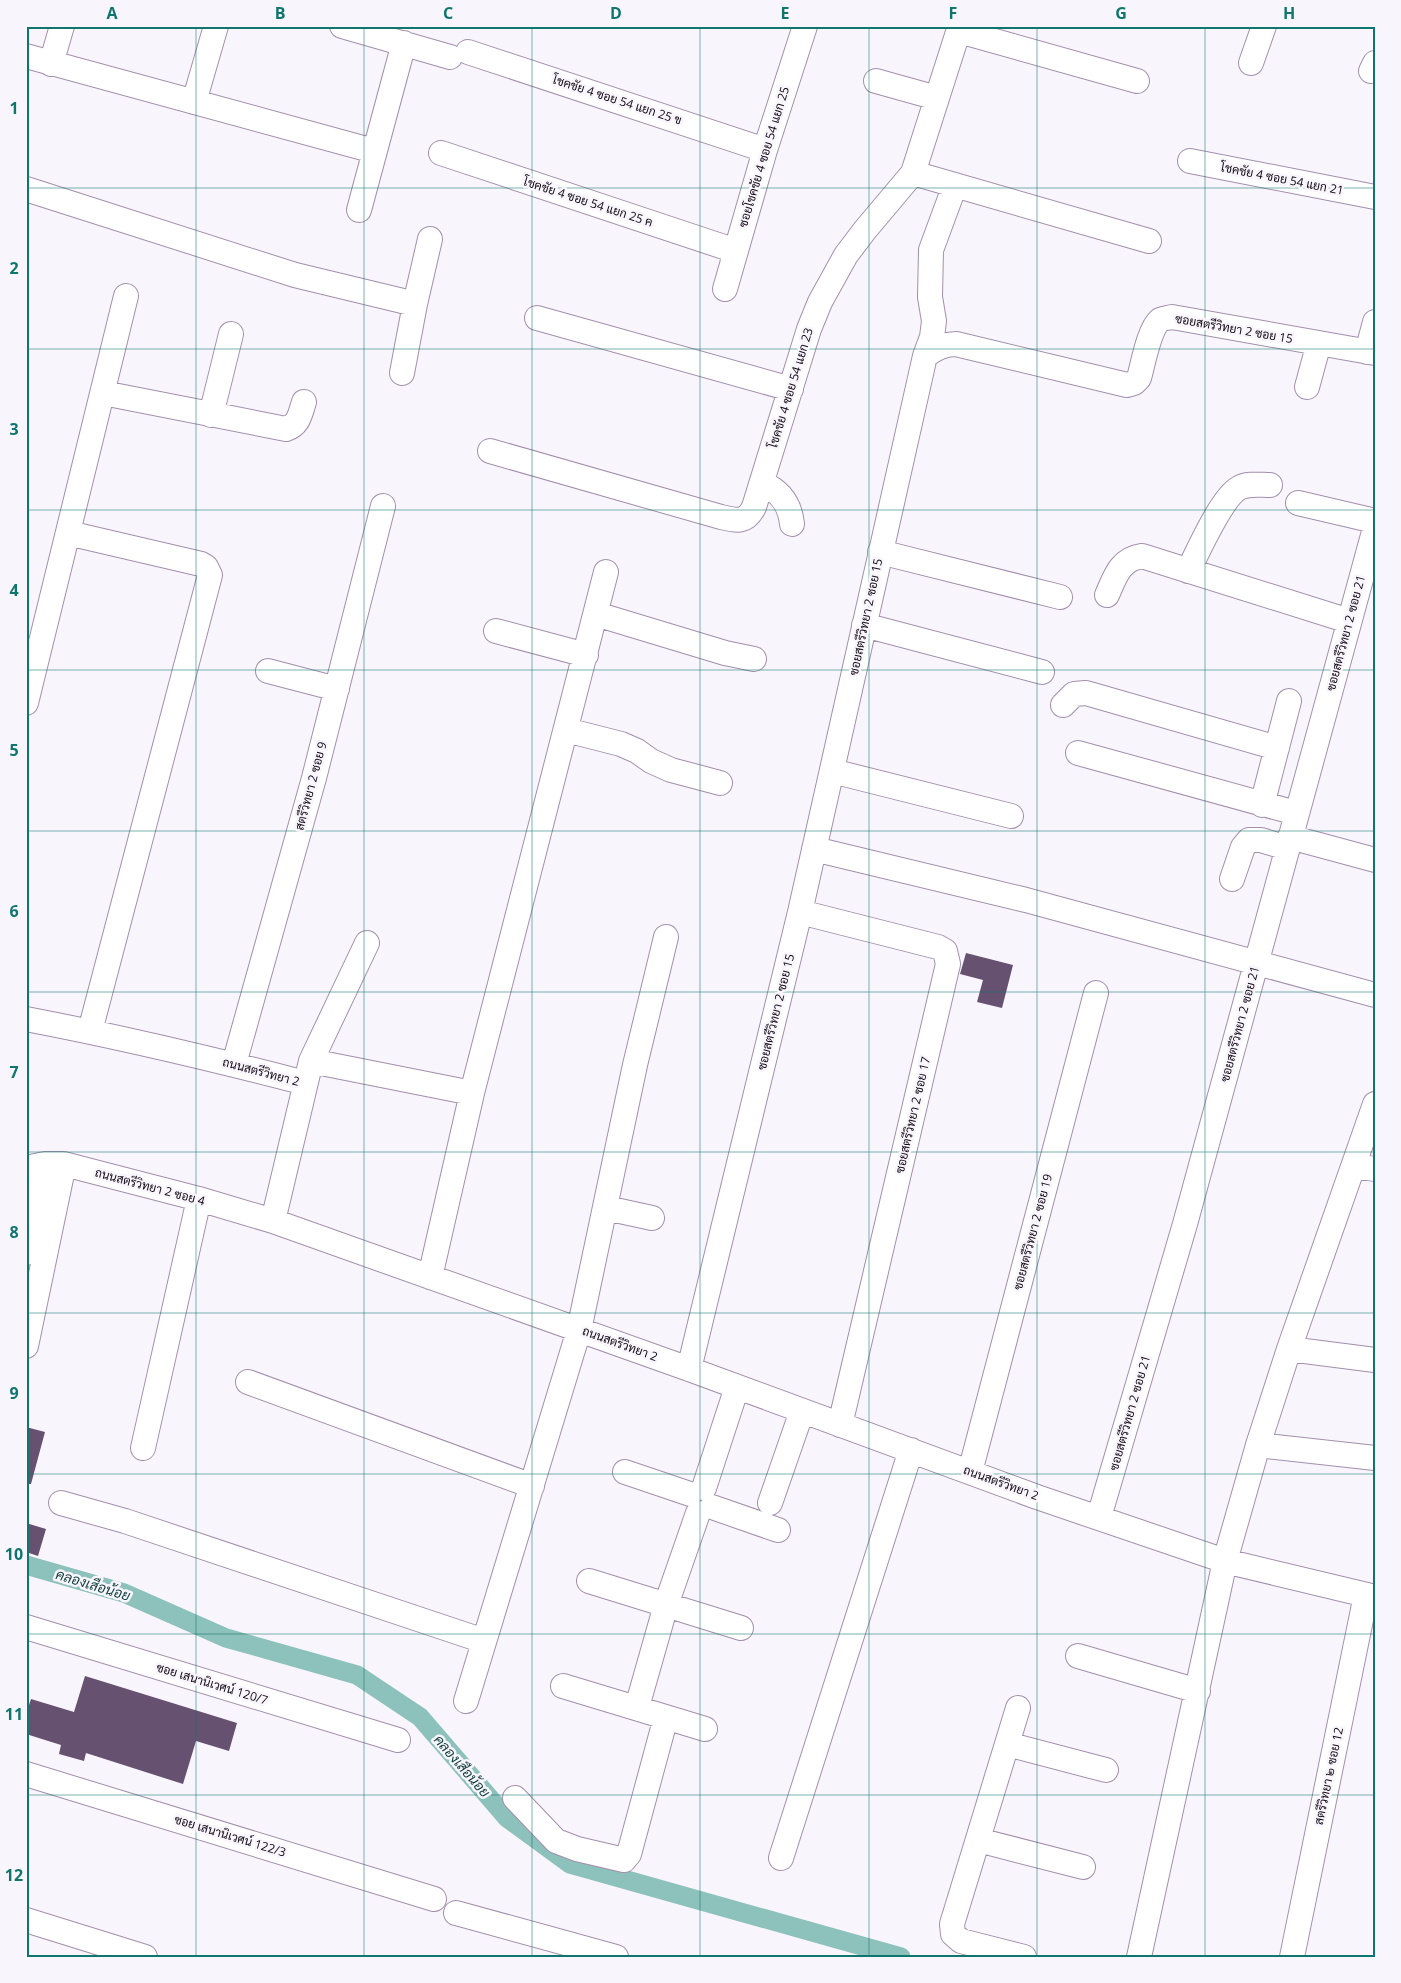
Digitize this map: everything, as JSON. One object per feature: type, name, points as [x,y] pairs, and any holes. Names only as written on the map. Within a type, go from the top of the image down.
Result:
[{"type":"street","points":[[51,64],[62,26]]},
{"type":"street","points":[[194,102],[216,26]]},
{"type":"street","name":"โชคชัย 4 ซอย 54 แยก 25 ข","points":[[342,26],[404,43],[459,54],[765,150]]},
{"type":"street","name":"ซอยโชคชัย 4 ซอย 54 แยก 25","points":[[725,289],[765,150],[804,26]]},
{"type":"street","points":[[1251,63],[1264,26]]},
{"type":"street","points":[[959,28],[1137,81]]},
{"type":"street","name":"โชคชัย 4 ซอย 54 แยก 23","points":[[490,452],[732,520],[743,520],[750,515],[762,483],[809,329],[820,302],[842,263],[865,230],[913,173],[959,28]]},
{"type":"street","points":[[359,210],[404,43]]},
{"type":"street","points":[[26,56],[374,151]]},
{"type":"street","points":[[876,80],[937,98]]},
{"type":"street","name":"โชคชัย 4 ซอย 54 แยก 25 ค","points":[[441,153],[736,251]]},
{"type":"street","name":"โชคชัย 4 ซอย 54 แยก 21","points":[[1190,161],[1375,197]]},
{"type":"street","points":[[913,173],[1149,241]]},
{"type":"street","points":[[924,356],[932,337],[934,321],[930,297],[931,250],[955,186]]},
{"type":"street","points":[[26,189],[295,274],[415,304]]},
{"type":"street","points":[[402,373],[430,239]]},
{"type":"street","points":[[26,703],[126,296]]},
{"type":"street","points":[[537,318],[791,389]]},
{"type":"street","name":"ซอยสตรีวิทยา 2 ซอย 15","points":[[689,1369],[800,912],[924,356],[933,349],[948,344],[956,344],[1127,385],[1134,384],[1139,378],[1152,334],[1158,322],[1163,319],[1172,318],[1371,352]]},
{"type":"street","points":[[1371,352],[1375,322]]},
{"type":"street","points":[[211,415],[231,334]]},
{"type":"street","points":[[1307,387],[1319,343]]},
{"type":"street","points":[[102,393],[286,429],[294,426],[304,402]]},
{"type":"street","points":[[762,483],[772,487],[782,496],[790,509],[792,524]]},
{"type":"street","points":[[1188,571],[1229,496],[1239,488],[1249,485],[1270,485]]},
{"type":"street","points":[[1298,503],[1375,521]]},
{"type":"street","name":"สตรีวิทยา 2 ซอย 9","points":[[234,1064],[337,689],[383,506]]},
{"type":"street","name":"ซอยสตรีวิทยา 2 ซอย 21","points":[[1099,1517],[1185,1224],[1375,528]]},
{"type":"street","points":[[68,533],[201,564],[206,567],[210,575],[90,1031]]},
{"type":"street","points":[[880,552],[1060,597]]},
{"type":"street","points":[[1107,595],[1125,562],[1131,557],[1142,556],[1349,621]]},
{"type":"street","points":[[430,1277],[472,1093],[606,572]]},
{"type":"street","points":[[596,614],[725,653],[754,658]]},
{"type":"street","points":[[864,625],[1042,672]]},
{"type":"street","points":[[496,631],[586,655]]},
{"type":"street","points":[[268,671],[337,689]]},
{"type":"street","points":[[1063,705],[1074,694],[1086,692],[1277,748]]},
{"type":"street","points":[[1262,805],[1289,701]]},
{"type":"street","points":[[566,730],[621,744],[671,770],[720,783]]},
{"type":"street","points":[[1078,753],[1296,813]]},
{"type":"street","points":[[832,771],[1011,816]]},
{"type":"street","points":[[1232,879],[1242,847],[1249,840],[1289,842],[1375,860]]},
{"type":"street","points":[[814,849],[1026,900],[1257,962],[1373,988]]},
{"type":"street","name":"ซอยสตรีวิทยา 2 ซอย 17","points":[[800,912],[938,947],[945,951],[948,964],[840,1425]]},
{"type":"street","points":[[466,1701],[579,1330],[635,1065],[666,937]]},
{"type":"street","points":[[367,943],[308,1072],[472,1093]]},
{"type":"street","name":"ซอยสตรีวิทยา 2 ซอย 19","points":[[970,1472],[1096,993]]},
{"type":"street","name":"ถนนสตรีวิทยา 2","points":[[26,1019],[90,1031],[234,1064],[308,1072],[273,1221],[689,1369],[1038,1497],[1225,1561],[1370,1596]]},
{"type":"street","points":[[1140,1957],[1225,1561],[1258,1445],[1289,1350],[1364,1168],[1375,1104]]},
{"type":"street","points":[[26,1253],[45,1166]]},
{"type":"street","points":[[26,1346],[45,1166]]},
{"type":"street","name":"ถนนสตรีวิทยา 2 ซอย 4","points":[[45,1166],[199,1199],[273,1221]]},
{"type":"street","points":[[143,1448],[199,1199]]},
{"type":"street","points":[[606,1208],[652,1218]]},
{"type":"street","points":[[1289,1350],[1375,1360]]},
{"type":"street","points":[[248,1382],[532,1486]]},
{"type":"street","points":[[637,1707],[666,1605],[737,1388]]},
{"type":"street","points":[[770,1503],[802,1411]]},
{"type":"street","points":[[1258,1445],[1375,1458]]},
{"type":"street","points":[[781,1858],[912,1450]]},
{"type":"street","points":[[625,1472],[778,1530]]},
{"type":"street","points":[[61,1502],[125,1521],[484,1641]]},
{"type":"street","points":[[589,1581],[741,1628]]},
{"type":"street","name":"สตรีวิทยา ๒ ซอย 12","points":[[1292,1957],[1370,1596]]},
{"type":"street","name":"ซอย เสนานิเวศน์ 120/7","points":[[28,1633],[398,1740]]},
{"type":"street","points":[[1078,1656],[1198,1690]]},
{"type":"street","points":[[563,1686],[705,1729]]},
{"type":"street","points":[[1018,1708],[952,1924],[953,1934],[961,1941],[1024,1957]]},
{"type":"street","points":[[515,1798],[556,1841],[577,1849],[624,1860],[629,1854],[666,1717]]},
{"type":"street","points":[[1007,1744],[1106,1770]]},
{"type":"street","name":"ซอย เสนานิเวศน์ 122/3","points":[[26,1774],[434,1899]]},
{"type":"street","points":[[978,1840],[1083,1867]]},
{"type":"street","points":[[456,1913],[616,1957]]},
{"type":"street","points":[[26,1920],[145,1957]]},
{"type":"building","points":[[966,953],[1013,965],[1002,1008],[977,1002],[983,980],[960,974]]},
{"type":"building","points":[[26,1427],[45,1432],[31,1484],[26,1484]]},
{"type":"building","points":[[26,1523],[46,1529],[38,1556],[26,1552]]},
{"type":"building","points":[[85,1676],[237,1723],[229,1751],[196,1741],[183,1784],[86,1753],[84,1761],[59,1754],[61,1745],[26,1734],[26,1714],[31,1699],[74,1712]]},
{"type":"waterway","name":"คลองเสือน้อย","points":[[26,1565],[124,1593],[226,1638],[357,1675],[420,1717],[507,1818],[570,1864],[901,1957]]}]
